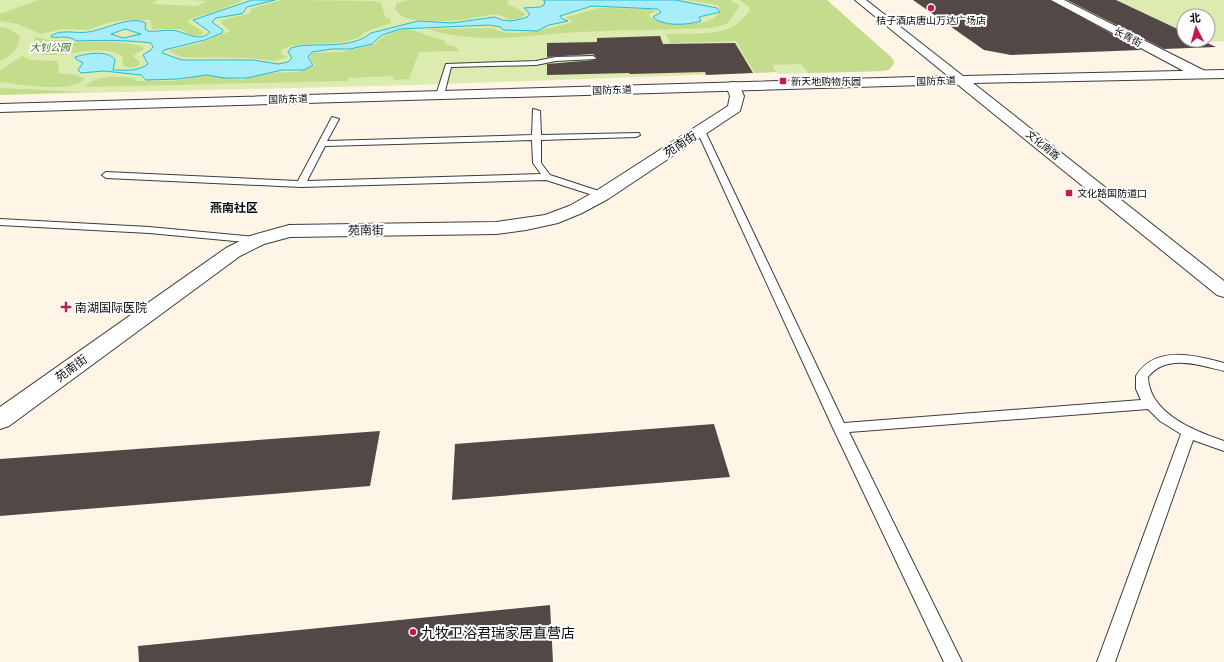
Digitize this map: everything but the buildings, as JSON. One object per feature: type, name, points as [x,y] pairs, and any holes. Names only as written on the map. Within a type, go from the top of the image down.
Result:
[{"type":"street","name":"文化南路","points":[[860,0],[962,80],[1224,291]]},
{"type":"street","name":"长青街","points":[[1056,0],[1200,74]]},
{"type":"street","name":"国防东道","points":[[0,108],[733,86],[1224,74]]},
{"type":"street","name":"苑南街","points":[[0,420],[233,252],[257,240],[289,231],[496,228],[529,225],[557,218],[581,208],[735,108],[736,96],[733,86]]},
{"type":"lane","points":[[440,95],[448,65],[536,63],[556,59],[593,58]]},
{"type":"lane","points":[[536,111],[537,163],[547,177]]},
{"type":"lane","points":[[301,184],[335,119]]},
{"type":"lane","points":[[701,131],[840,428],[953,662]]},
{"type":"lane","points":[[322,144],[636,135]]},
{"type":"lane","points":[[106,175],[301,184],[547,177],[602,195]]},
{"type":"lane","points":[[0,222],[149,230],[257,240]]},
{"type":"lane","points":[[1224,368],[1208,363],[1184,359],[1165,361],[1150,367],[1142,376],[1143,389],[1152,404],[1167,419],[1188,432],[1224,446]]},
{"type":"lane","points":[[840,428],[1152,404]]},
{"type":"lane","points":[[1106,662],[1188,432]]},
{"type":"green space","name":"大钊公园","points":[[0,0],[827,0],[892,58],[894,63],[890,69],[884,71],[778,74],[776,72],[415,85],[0,95]]},
{"type":"green space","points":[[38,0],[158,0],[151,4],[197,6],[206,1],[191,0],[243,0],[220,10],[190,19],[187,22],[204,32],[201,35],[192,36],[180,29],[152,29],[150,20],[125,20],[107,23],[88,30],[61,29],[41,34],[17,24],[0,21],[0,14]]},
{"type":"green space","points":[[281,0],[374,1],[381,3],[385,16],[391,20],[391,23],[365,32],[358,38],[348,41],[291,46],[281,50],[282,54],[288,57],[274,61],[250,58],[182,57],[169,50],[201,43],[230,31],[221,23],[222,20],[251,13],[250,9]]},
{"type":"green space","points":[[409,0],[509,0],[507,2],[509,5],[525,14],[521,18],[509,20],[496,14],[458,20],[416,20],[408,19],[399,14],[395,9],[397,3]]},
{"type":"green space","points":[[686,0],[730,0],[740,6],[727,24],[710,28],[579,32],[503,38],[464,37],[427,29],[493,28],[510,33],[521,33],[573,22],[566,17],[599,8],[650,9],[655,11],[649,16],[654,19],[677,24],[702,23],[710,20],[721,12],[718,5]]},
{"type":"green space","points":[[740,0],[827,0],[892,58],[894,63],[890,69],[884,71],[808,73],[801,64],[772,65],[776,72],[755,73],[736,41],[670,43],[666,34],[714,32],[734,26],[750,11],[749,7]]},
{"type":"green space","points":[[1116,0],[1224,0],[1224,41],[1216,41],[1216,8],[1176,8],[1176,28]]},
{"type":"green space","points":[[0,27],[7,28],[20,36],[14,51],[8,57],[0,61]]},
{"type":"green space","points":[[406,29],[444,40],[447,45],[454,46],[460,51],[419,52],[409,79],[393,80],[394,76],[349,78],[348,81],[84,87],[96,80],[108,77],[134,78],[137,81],[174,81],[195,76],[213,75],[241,80],[265,73],[298,72],[316,65],[311,60],[310,55],[312,53],[341,52],[375,44],[381,38],[392,32]]},
{"type":"green space","points":[[35,37],[48,40],[68,40],[71,43],[116,42],[142,46],[144,49],[133,56],[140,62],[138,66],[132,68],[123,66],[122,56],[101,50],[56,55],[45,55],[34,52]]},
{"type":"green space","points":[[22,56],[31,60],[57,61],[59,66],[58,73],[77,75],[84,79],[78,84],[57,87],[31,86],[0,82],[0,70]]},
{"type":"green space","points":[[0,88],[86,92],[0,95]]},
{"type":"water","points":[[252,0],[275,0],[247,7],[243,13],[240,14],[216,18],[212,22],[223,30],[222,33],[205,40],[164,50],[162,53],[182,60],[253,60],[278,64],[288,62],[292,58],[288,52],[291,48],[308,45],[346,43],[363,38],[371,33],[418,21],[452,23],[495,17],[507,21],[519,20],[530,14],[524,8],[540,7],[544,5],[545,1],[543,0],[676,0],[717,8],[720,12],[699,17],[701,21],[669,24],[653,17],[661,12],[658,9],[592,6],[560,16],[568,21],[549,25],[537,31],[503,30],[501,27],[489,25],[400,29],[382,35],[372,44],[350,49],[332,49],[312,52],[308,57],[313,65],[304,70],[282,70],[247,78],[224,78],[207,75],[177,79],[146,80],[141,75],[104,71],[81,73],[78,70],[83,63],[75,57],[96,53],[107,54],[115,60],[113,70],[131,70],[144,67],[148,64],[143,55],[153,47],[151,43],[142,42],[115,40],[76,41],[68,37],[51,37],[56,33],[61,32],[95,31],[133,21],[146,23],[145,29],[148,31],[174,30],[199,37],[210,32],[193,20]],"holes":[[[125,29],[141,34],[123,38],[111,34]]]},
{"type":"place","name":"桔子酒店唐山万达广场店","points":[[931,8]]},
{"type":"place","name":"新天地购物乐园","points":[[783,81]]},
{"type":"place","name":"文化路国防道口","points":[[1069,193]]},
{"type":"place","name":"南湖国际医院","points":[[66,307]]},
{"type":"place","name":"九牧卫浴君瑞家居直营店","points":[[413,632]]},
{"type":"district","name":"燕南社区","points":[[234,207]]}]
